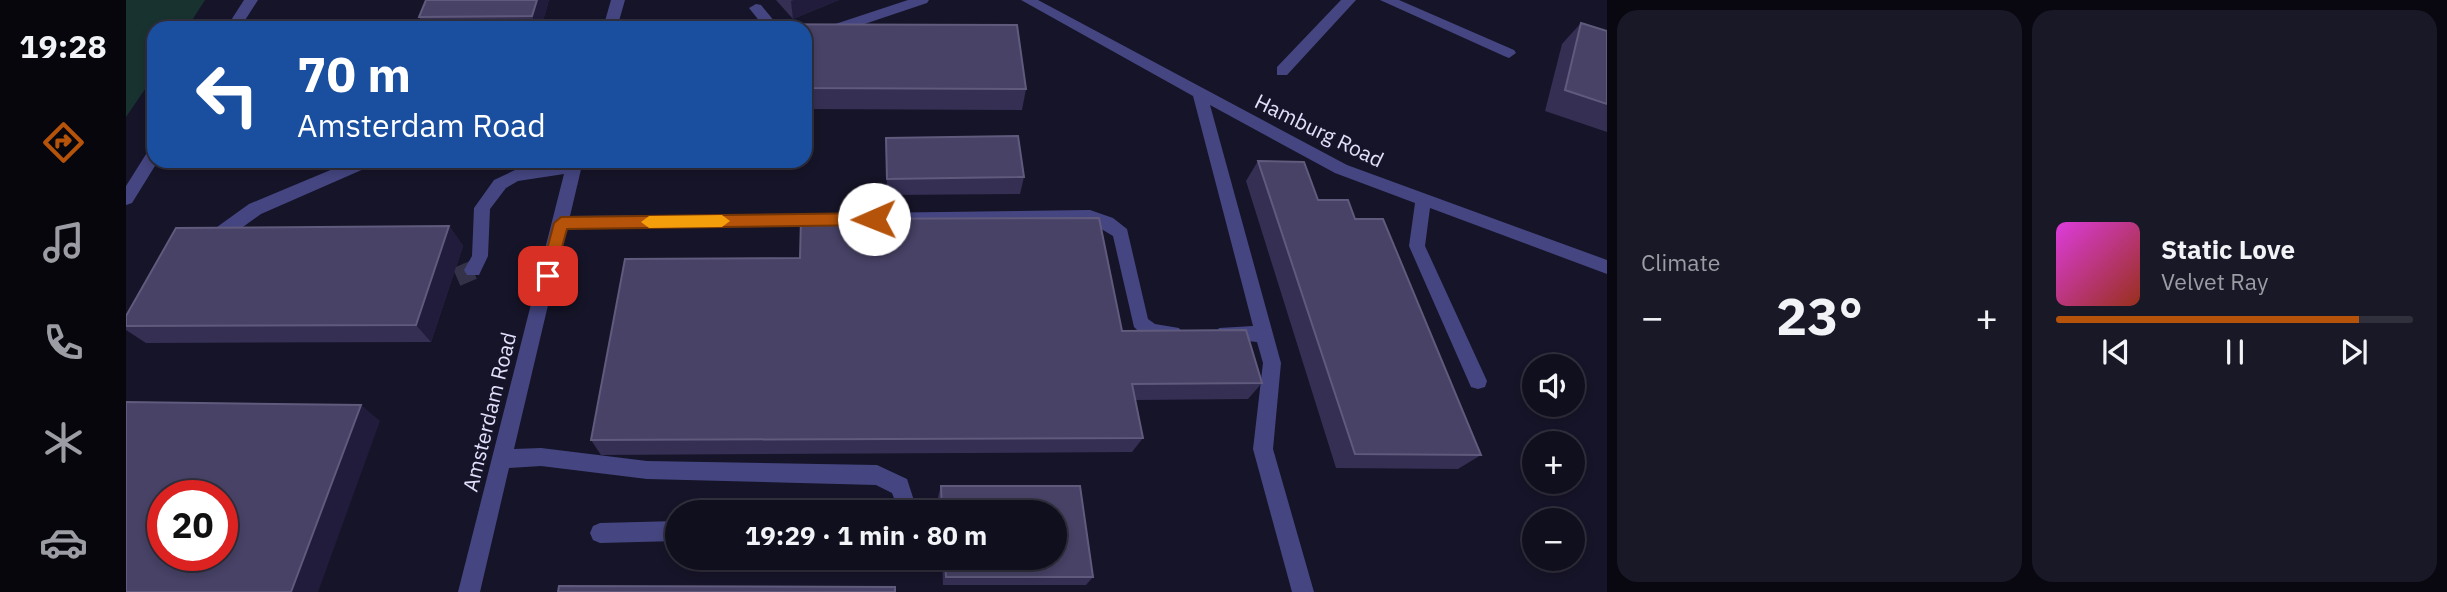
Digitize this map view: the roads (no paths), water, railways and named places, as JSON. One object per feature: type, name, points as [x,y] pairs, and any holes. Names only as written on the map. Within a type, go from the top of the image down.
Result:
[{"type":"street","points":[[238,21],[251,0]]},
{"type":"street","points":[[612,21],[618,0]]},
{"type":"street","points":[[812,37],[922,0]]},
{"type":"street","name":"Hamburg Road","points":[[1028,0],[1341,169],[1607,267]]},
{"type":"street","points":[[1282,71],[1349,0]]},
{"type":"street","points":[[1387,0],[1509,52]]},
{"type":"street","points":[[756,8],[767,21]]},
{"type":"street","points":[[1199,94],[1272,363],[1263,449],[1303,592]]},
{"type":"street","points":[[126,200],[147,166]]},
{"type":"street","points":[[223,232],[255,209],[351,168]]},
{"type":"street","points":[[472,270],[480,256],[482,208],[500,184],[514,176],[552,168]]},
{"type":"street","name":"Amsterdam Road","points":[[469,592],[574,168]]},
{"type":"street","points":[[1423,201],[1416,246],[1478,381]]},
{"type":"street","points":[[561,223],[1090,216],[1114,225],[1121,234],[1137,311],[1144,328],[1157,333],[1184,333]]},
{"type":"street","points":[[1211,333],[1264,334]]},
{"type":"street","points":[[502,459],[541,457],[647,470],[877,475],[900,486],[905,500]]},
{"type":"street","points":[[600,533],[665,531]]},
{"type":"tunnel","points":[[428,280],[452,279],[473,270]]}]
